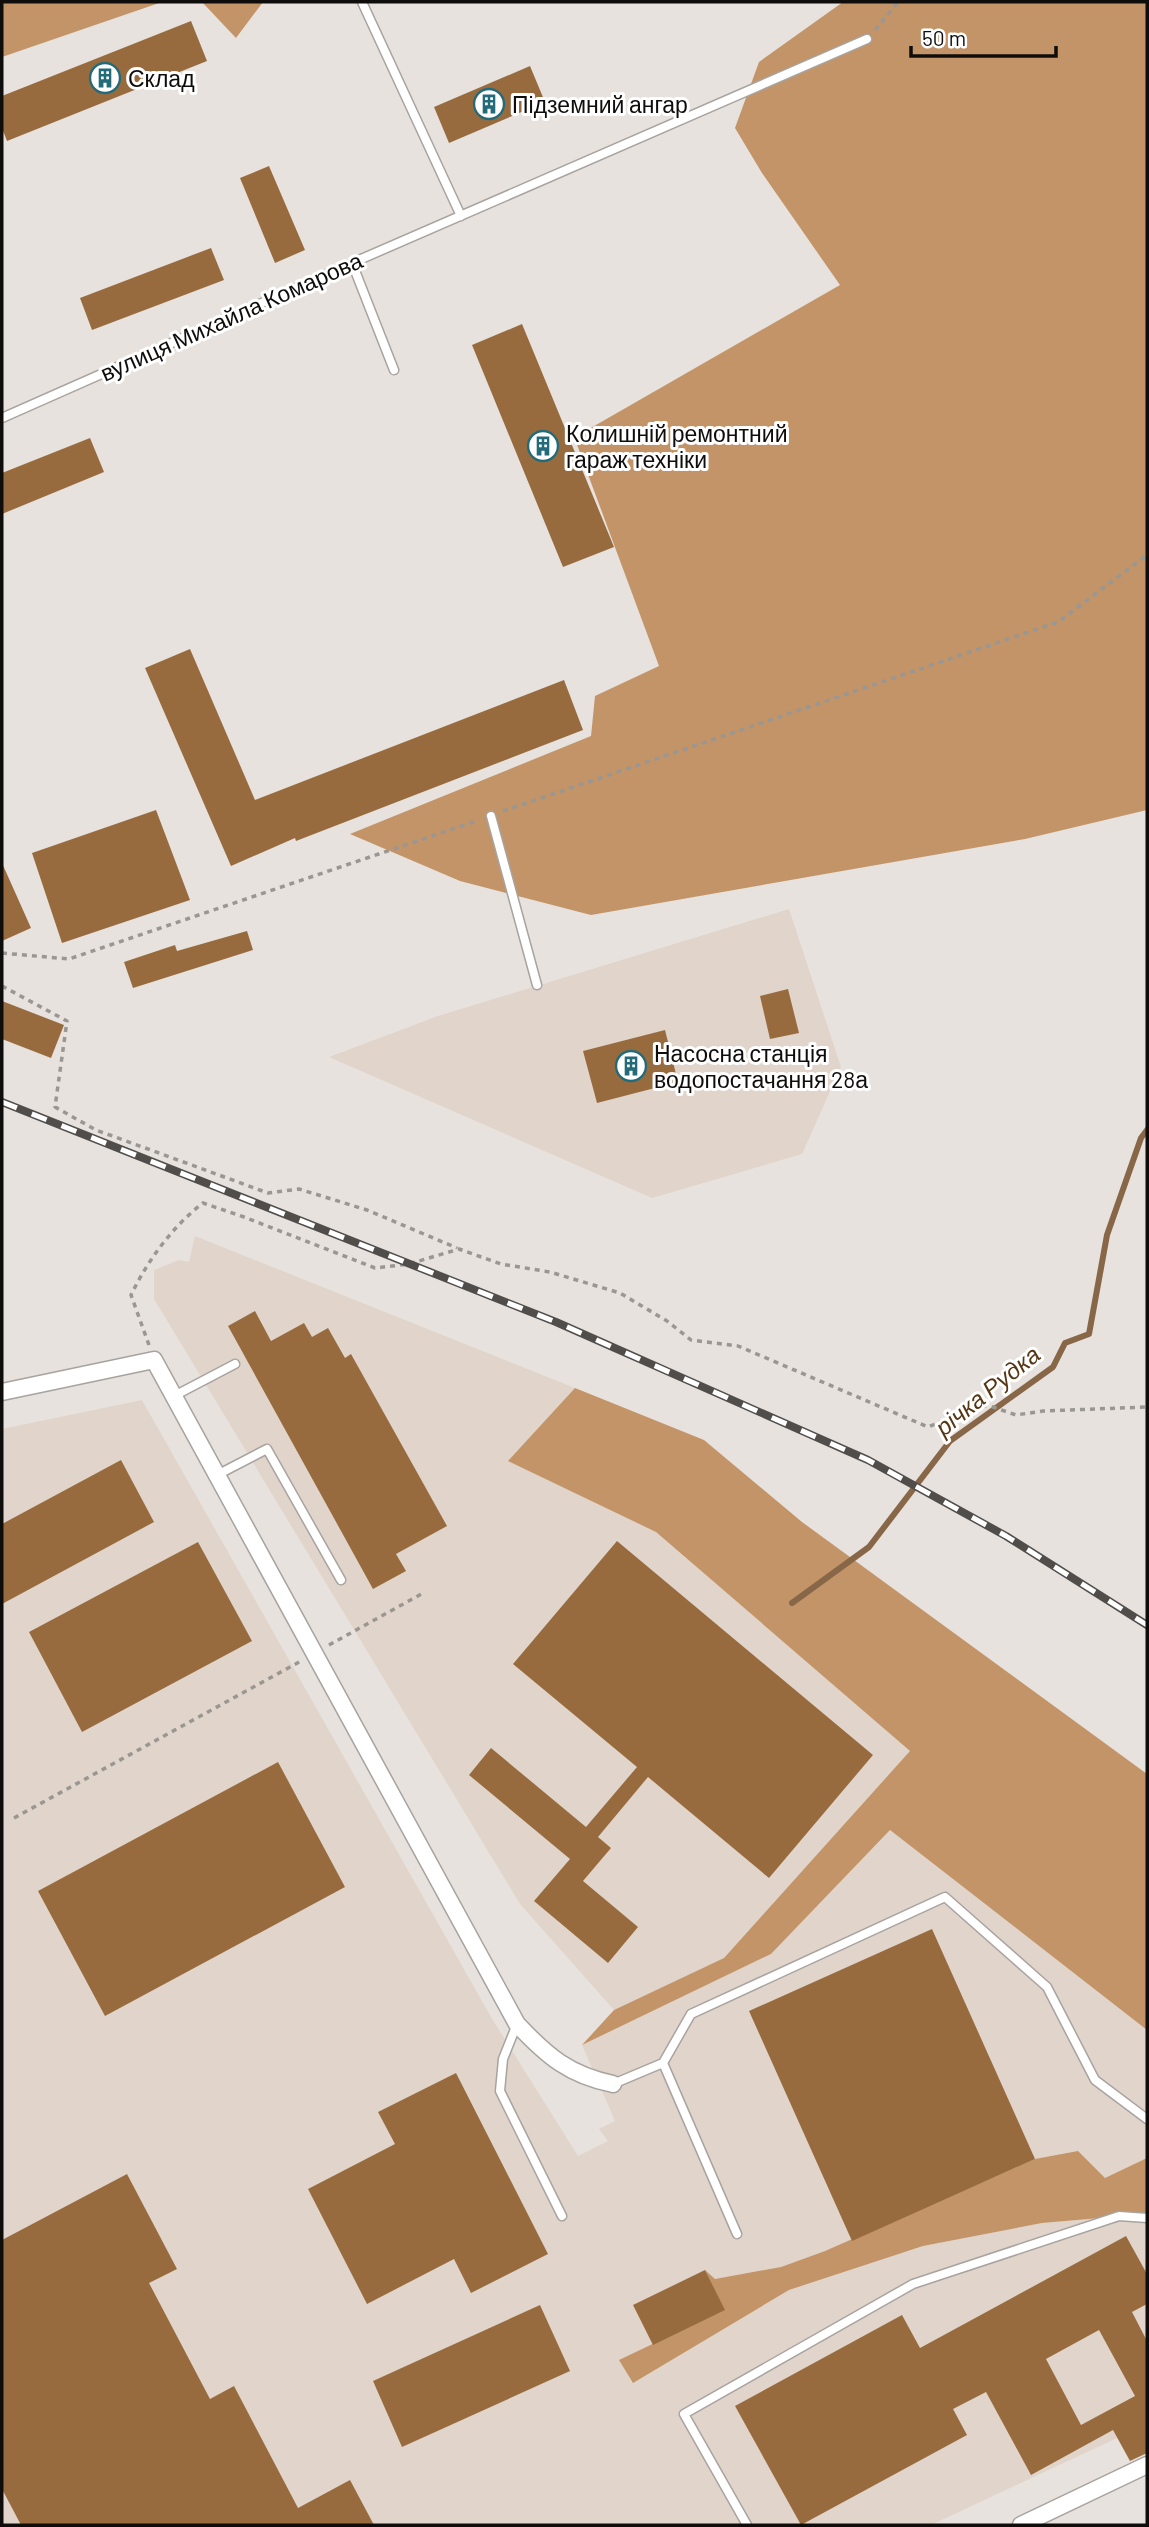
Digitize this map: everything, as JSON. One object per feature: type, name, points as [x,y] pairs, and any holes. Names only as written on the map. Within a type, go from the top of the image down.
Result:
[{"type":"street","points":[[2,1391],[154,1360],[517,2024],[536,2044],[567,2068],[588,2079],[613,2084]]},
{"type":"street","points":[[1021,2525],[1147,2465]]},
{"type":"lane","points":[[362,2],[461,216]]},
{"type":"lane","name":"вулиця Михайла Комарова","points":[[2,418],[867,39]]},
{"type":"lane","points":[[352,263],[394,370]]},
{"type":"lane","points":[[491,816],[537,985]]},
{"type":"lane","points":[[174,1396],[236,1364]]},
{"type":"lane","points":[[217,1475],[267,1449],[341,1580]]},
{"type":"lane","points":[[613,2084],[663,2063],[691,2014],[945,1897],[1046,1987],[1095,2080],[1147,2119]]},
{"type":"lane","points":[[517,2024],[503,2059],[500,2091],[562,2216]]},
{"type":"lane","points":[[663,2063],[737,2234]]},
{"type":"lane","points":[[747,2525],[684,2414],[913,2284],[1119,2216],[1147,2218]]},
{"type":"path","points":[[867,39],[898,2]]},
{"type":"path","points":[[2,953],[69,959],[1058,622],[1147,555]]},
{"type":"path","points":[[2,986],[67,1021],[67,1037],[55,1107],[96,1130],[268,1194],[299,1189],[368,1210],[501,1264],[550,1272],[620,1293],[667,1321],[691,1340],[737,1346],[928,1427],[945,1420],[966,1402],[1016,1415],[1043,1411],[1147,1407]]},
{"type":"path","points":[[154,1360],[131,1295],[142,1273],[183,1219],[202,1203],[375,1268],[409,1264],[459,1249]]},
{"type":"path","points":[[320,1651],[425,1592]]},
{"type":"path","points":[[13,1818],[308,1657]]},
{"type":"shaded area","points":[[2,2],[162,2],[2,57]]},
{"type":"shaded area","points":[[202,2],[263,2],[236,38]]},
{"type":"shaded area","points":[[843,2],[1147,2],[1147,810],[1025,839],[591,915],[460,881],[350,834],[591,736],[595,696],[659,666],[576,442],[589,429],[840,285],[762,173],[735,128],[759,62]]},
{"type":"shaded area","points":[[789,909],[841,1067],[802,1154],[652,1198],[329,1057],[438,1016]]},
{"type":"shaded area","points":[[195,1236],[575,1388],[509,1461],[656,1532],[910,1751],[724,1958],[614,2010],[520,1904],[154,1299],[154,1270],[179,1260],[189,1262]]},
{"type":"shaded area","points":[[575,1388],[704,1440],[802,1522],[1147,1774],[1147,2030],[890,1830],[771,1954],[582,2045],[614,2010],[724,1958],[910,1751],[656,1532],[508,1461]]},
{"type":"shaded area","points":[[142,1400],[491,2017],[578,2156],[608,2141],[599,2129],[615,2121],[582,2045],[771,1954],[890,1830],[1147,2030],[1147,2158],[1105,2179],[853,2241],[770,2271],[715,2279],[707,2272],[725,2310],[633,2382],[789,2290],[923,2246],[1042,2223],[1147,2214],[1147,2424],[931,2525],[373,2525],[369,2516],[364,2525],[2,2525],[2,1429]]},
{"type":"shaded area","points":[[1078,2151],[1105,2178],[1147,2158],[1147,2214],[1042,2223],[923,2246],[789,2290],[633,2383],[619,2360],[724,2310],[705,2270],[715,2279],[781,2267],[825,2251],[1035,2159]]},
{"type":"building","name":"Склад","points":[[191,21],[207,61],[7,141],[2,128],[2,96]]},
{"type":"building","name":"Підземний ангар","points":[[530,66],[545,102],[449,143],[434,107]]},
{"type":"building","points":[[269,166],[305,250],[275,263],[240,178]]},
{"type":"building","points":[[211,248],[224,280],[92,330],[80,298]]},
{"type":"building","name":"Колишній ремонтний гараж техніки","points":[[522,324],[614,547],[563,567],[472,345]]},
{"type":"building","points":[[90,438],[104,472],[2,514],[2,473]]},
{"type":"building","points":[[190,649],[255,800],[564,680],[583,730],[296,841],[295,838],[231,866],[145,668]]},
{"type":"building","points":[[156,810],[190,900],[62,943],[32,853]]},
{"type":"building","points":[[2,863],[31,928],[2,941]]},
{"type":"building","points":[[247,931],[253,950],[133,988],[124,962],[175,945],[177,951]]},
{"type":"building","points":[[788,989],[799,1033],[770,1039],[760,996]]},
{"type":"building","points":[[2,1001],[64,1025],[51,1058],[2,1039]]},
{"type":"building","name":"Насосна станція водопостачання 28а","points":[[665,1030],[678,1082],[597,1103],[583,1051]]},
{"type":"building","points":[[255,1311],[271,1341],[304,1323],[312,1337],[328,1328],[345,1358],[351,1354],[447,1526],[396,1554],[406,1571],[373,1589],[228,1326]]},
{"type":"building","points":[[121,1460],[154,1522],[2,1604],[2,1524]]},
{"type":"building","points":[[617,1541],[873,1755],[769,1878],[648,1777],[598,1837],[611,1848],[583,1881],[638,1927],[608,1963],[534,1901],[570,1859],[469,1775],[491,1748],[586,1827],[637,1767],[513,1664]]},
{"type":"building","points":[[198,1542],[252,1641],[82,1732],[29,1632]]},
{"type":"building","points":[[278,1762],[345,1887],[105,2016],[38,1891]]},
{"type":"building","points":[[932,1929],[1035,2159],[852,2241],[749,2011]]},
{"type":"building","points":[[456,2073],[548,2254],[471,2293],[454,2259],[367,2304],[308,2189],[395,2144],[378,2112]]},
{"type":"building","points":[[127,2174],[177,2269],[149,2283],[210,2399],[234,2386],[298,2508],[350,2480],[374,2525],[21,2525],[2,2489],[2,2240]]},
{"type":"building","points":[[1126,2236],[1147,2274],[1147,2304],[1132,2312],[1147,2341],[1147,2453],[1130,2461],[1113,2430],[1031,2475],[986,2392],[953,2409],[967,2435],[801,2525],[735,2406],[902,2315],[920,2348]],"holes":[[[1099,2330],[1135,2396],[1081,2425],[1046,2359]]]},
{"type":"building","points":[[705,2270],[725,2310],[653,2345],[633,2305]]},
{"type":"building","points":[[540,2305],[570,2371],[402,2447],[373,2381]]},
{"type":"waterway","name":"річка Рудка","points":[[792,1603],[869,1547],[950,1441],[1053,1367],[1065,1343],[1089,1334],[1107,1235],[1141,1138],[1147,1130]]},
{"type":"railway","points":[[2,1102],[556,1322],[868,1460],[1006,1536],[1147,1625]]},
{"type":"place","name":"Склад","points":[[105,78]]},
{"type":"place","name":"Підземний ангар","points":[[489,104]]},
{"type":"place","name":"Колишній ремонтний гараж техніки","points":[[543,446]]},
{"type":"place","name":"Насосна станція водопостачання 28а","points":[[631,1066]]}]
